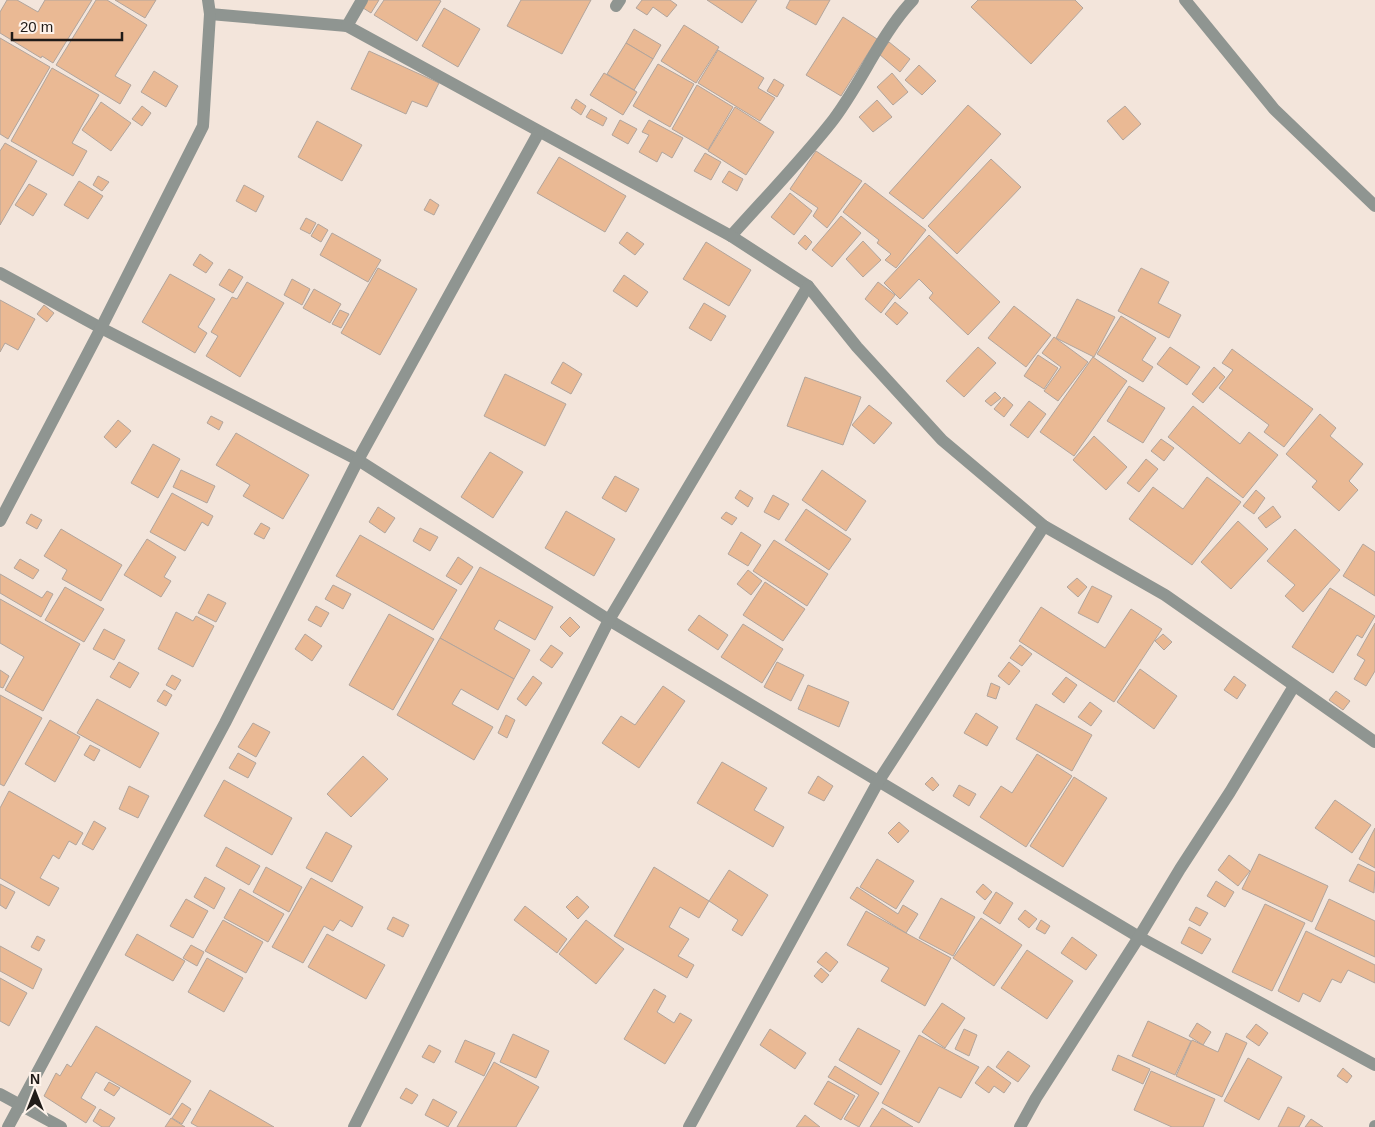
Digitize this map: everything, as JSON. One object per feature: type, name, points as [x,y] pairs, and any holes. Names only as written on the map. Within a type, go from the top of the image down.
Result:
[{"type":"street","points":[[0,521],[101,328],[203,126],[210,14],[208,0]]},
{"type":"street","points":[[348,26],[362,0]]},
{"type":"street","points":[[731,236],[830,124],[855,88],[899,15],[913,0]]},
{"type":"street","points":[[1184,0],[1274,109],[1375,206]]},
{"type":"street","points":[[210,14],[348,26],[731,236],[808,286],[857,347],[942,440],[1044,526],[1165,595],[1375,742]]},
{"type":"street","points":[[8,1127],[225,723],[358,460],[539,132]]},
{"type":"street","points":[[0,273],[101,328],[358,460],[609,620],[878,782],[1139,937],[1375,1065]]},
{"type":"street","points":[[354,1127],[609,620],[808,286]]},
{"type":"street","points":[[689,1127],[878,782],[1044,526]]},
{"type":"street","points":[[1020,1127],[1036,1098],[1230,792],[1294,686]]},
{"type":"street","points":[[0,1094],[61,1127]]},
{"type":"building","points":[[7,0],[17,0],[38,12],[45,0],[92,0],[53,63],[42,56],[41,58],[0,33],[0,12]]},
{"type":"building","points":[[96,0],[107,0],[147,25],[115,76],[131,85],[120,104],[56,65]]},
{"type":"building","points":[[115,0],[156,0],[145,18]]},
{"type":"building","points":[[364,0],[379,0],[371,13],[360,6]]},
{"type":"building","points":[[384,0],[441,1],[417,41],[374,15]]},
{"type":"building","points":[[521,0],[591,0],[562,54],[507,26]]},
{"type":"building","points":[[642,0],[670,0],[677,5],[667,17],[653,7],[647,15],[636,8]]},
{"type":"building","points":[[707,0],[757,0],[742,23]]},
{"type":"building","points":[[790,0],[830,0],[816,25],[786,8]]},
{"type":"building","points":[[978,0],[1075,0],[1083,8],[1031,64],[971,7]]},
{"type":"building","points":[[444,8],[480,29],[458,67],[422,46]]},
{"type":"building","points":[[843,17],[877,39],[841,96],[806,75]]},
{"type":"building","points":[[684,25],[719,47],[696,83],[661,61]]},
{"type":"building","points":[[634,29],[661,45],[653,59],[626,43]]},
{"type":"building","points":[[0,38],[50,67],[8,139],[0,134]]},
{"type":"building","points":[[889,42],[910,59],[900,72],[879,54]]},
{"type":"building","points":[[626,43],[653,59],[634,90],[607,74]]},
{"type":"building","points":[[718,50],[764,78],[758,88],[775,98],[760,121],[698,83]]},
{"type":"building","points":[[369,51],[439,83],[427,107],[412,101],[406,114],[351,89]]},
{"type":"building","points":[[658,64],[694,84],[670,127],[633,106]]},
{"type":"building","points":[[919,65],[936,81],[922,95],[905,80]]},
{"type":"building","points":[[52,68],[99,95],[72,143],[87,151],[73,176],[11,141]]},
{"type":"building","points":[[154,71],[178,86],[166,107],[141,92]]},
{"type":"building","points":[[604,73],[637,92],[623,115],[590,95]]},
{"type":"building","points":[[892,73],[908,92],[893,105],[877,87]]},
{"type":"building","points":[[774,79],[784,85],[777,97],[767,91]]},
{"type":"building","points":[[697,85],[733,107],[708,150],[672,129]]},
{"type":"building","points":[[576,99],[586,106],[581,115],[571,108]]},
{"type":"building","points":[[877,100],[892,117],[873,132],[859,117]]},
{"type":"building","points":[[101,102],[131,123],[111,151],[82,130]]},
{"type":"building","points":[[968,105],[1001,134],[923,219],[889,193]]},
{"type":"building","points":[[142,106],[151,113],[142,126],[132,119]]},
{"type":"building","points":[[1125,106],[1141,124],[1123,140],[1107,121]]},
{"type":"building","points":[[735,107],[774,132],[746,175],[708,151]]},
{"type":"building","points":[[591,109],[607,118],[603,126],[586,117]]},
{"type":"building","points":[[620,120],[637,129],[628,144],[612,135]]},
{"type":"building","points":[[649,120],[683,138],[672,158],[662,152],[657,162],[639,152],[649,135],[642,132]]},
{"type":"building","points":[[317,121],[362,145],[342,181],[298,157]]},
{"type":"building","points":[[5,143],[37,161],[0,225],[0,151]]},
{"type":"building","points":[[816,151],[862,181],[827,228],[813,216],[818,208],[790,189]]},
{"type":"building","points":[[705,153],[721,162],[711,180],[694,171]]},
{"type":"building","points":[[559,157],[626,196],[605,232],[537,193]]},
{"type":"building","points":[[991,159],[1021,187],[957,254],[928,226]]},
{"type":"building","points":[[729,171],[743,179],[737,191],[722,182]]},
{"type":"building","points":[[98,176],[109,182],[102,191],[93,185]]},
{"type":"building","points":[[79,181],[103,196],[88,219],[64,205]]},
{"type":"building","points":[[865,183],[926,230],[896,268],[885,260],[891,254],[877,243],[879,240],[843,212]]},
{"type":"building","points":[[29,184],[47,194],[33,216],[15,205]]},
{"type":"building","points":[[244,185],[264,196],[256,212],[236,201]]},
{"type":"building","points":[[790,193],[812,211],[794,235],[771,217]]},
{"type":"building","points":[[430,199],[439,205],[434,215],[424,210]]},
{"type":"building","points":[[841,216],[861,233],[832,267],[812,250]]},
{"type":"building","points":[[306,218],[316,223],[310,234],[300,229]]},
{"type":"building","points":[[318,224],[328,230],[321,242],[311,236]]},
{"type":"building","points":[[627,232],[644,244],[635,255],[619,243]]},
{"type":"building","points":[[332,233],[381,260],[368,282],[320,255]]},
{"type":"building","points":[[805,235],[812,242],[806,250],[798,243]]},
{"type":"building","points":[[929,235],[1000,302],[968,335],[929,298],[933,293],[919,279],[900,299],[884,283]]},
{"type":"building","points":[[863,241],[881,260],[863,277],[846,259]]},
{"type":"building","points":[[706,242],[751,270],[729,306],[683,279]]},
{"type":"building","points":[[200,254],[213,263],[206,273],[193,265]]},
{"type":"building","points":[[378,268],[417,289],[380,355],[341,333]]},
{"type":"building","points":[[1141,268],[1169,282],[1158,303],[1181,315],[1169,338],[1118,311]]},
{"type":"building","points":[[229,269],[243,277],[233,293],[219,285]]},
{"type":"building","points":[[170,274],[215,299],[198,327],[207,333],[195,353],[142,322]]},
{"type":"building","points":[[624,275],[648,292],[637,307],[613,291]]},
{"type":"building","points":[[292,279],[310,289],[302,305],[284,295]]},
{"type":"building","points":[[247,282],[284,303],[240,377],[206,356],[218,336],[211,332],[232,297],[237,299]]},
{"type":"building","points":[[878,282],[895,295],[881,313],[865,299]]},
{"type":"building","points":[[314,289],[341,304],[330,323],[303,308]]},
{"type":"building","points":[[1077,299],[1115,317],[1094,357],[1056,338]]},
{"type":"building","points":[[0,300],[35,319],[18,350],[5,343],[0,352]]},
{"type":"building","points":[[895,302],[908,313],[897,325],[885,314]]},
{"type":"building","points":[[704,303],[726,316],[711,341],[689,328]]},
{"type":"building","points":[[44,305],[54,313],[47,322],[37,314]]},
{"type":"building","points":[[1014,306],[1051,335],[1026,367],[988,338]]},
{"type":"building","points":[[340,310],[349,314],[341,328],[332,324]]},
{"type":"building","points":[[1121,316],[1156,338],[1142,360],[1153,367],[1143,382],[1097,354]]},
{"type":"building","points":[[1054,337],[1088,362],[1058,401],[1044,391],[1061,367],[1042,353]]},
{"type":"building","points":[[978,347],[996,363],[964,397],[946,381]]},
{"type":"building","points":[[1170,347],[1200,367],[1187,385],[1157,364]]},
{"type":"building","points":[[1232,349],[1313,409],[1284,447],[1264,432],[1269,425],[1219,388],[1233,370],[1222,363]]},
{"type":"building","points":[[1038,355],[1058,368],[1044,389],[1024,376]]},
{"type":"building","points":[[1093,357],[1127,381],[1074,456],[1040,432]]},
{"type":"building","points":[[563,362],[582,374],[571,394],[551,383]]},
{"type":"building","points":[[1214,367],[1225,377],[1203,403],[1192,394]]},
{"type":"building","points":[[505,374],[566,404],[545,446],[484,416]]},
{"type":"building","points":[[805,377],[861,397],[843,445],[787,426]]},
{"type":"building","points":[[1129,386],[1165,408],[1143,443],[1107,421]]},
{"type":"building","points":[[995,392],[1001,398],[991,406],[985,401]]},
{"type":"building","points":[[1004,397],[1013,405],[1004,417],[994,409]]},
{"type":"building","points":[[1029,401],[1046,414],[1028,438],[1010,425]]},
{"type":"building","points":[[869,405],[892,423],[874,444],[852,425]]},
{"type":"building","points":[[1193,406],[1240,444],[1249,432],[1278,455],[1243,498],[1168,437]]},
{"type":"building","points":[[1320,414],[1336,428],[1330,436],[1363,464],[1349,481],[1358,490],[1339,511],[1312,487],[1317,481],[1286,454]]},
{"type":"building","points":[[211,416],[223,422],[219,430],[207,423]]},
{"type":"building","points":[[118,420],[131,431],[116,448],[104,437]]},
{"type":"building","points":[[236,433],[309,475],[283,519],[243,496],[250,485],[216,465]]},
{"type":"building","points":[[1094,436],[1127,467],[1106,490],[1073,460]]},
{"type":"building","points":[[1161,439],[1174,448],[1164,461],[1151,451]]},
{"type":"building","points":[[153,444],[180,459],[158,498],[131,483]]},
{"type":"building","points":[[490,452],[523,472],[493,518],[461,497]]},
{"type":"building","points":[[1146,459],[1158,469],[1139,492],[1127,483]]},
{"type":"building","points":[[181,470],[215,486],[207,503],[173,487]]},
{"type":"building","points":[[822,470],[866,501],[846,531],[802,500]]},
{"type":"building","points":[[615,476],[639,489],[626,512],[602,498]]},
{"type":"building","points":[[1207,477],[1241,502],[1192,565],[1129,519],[1153,487],[1183,509]]},
{"type":"building","points":[[740,490],[753,498],[748,507],[735,498]]},
{"type":"building","points":[[1256,490],[1265,498],[1254,514],[1243,506]]},
{"type":"building","points":[[172,493],[213,516],[208,526],[202,522],[185,551],[150,532]]},
{"type":"building","points":[[773,495],[789,504],[779,520],[764,512]]},
{"type":"building","points":[[1273,506],[1281,517],[1266,528],[1258,518]]},
{"type":"building","points":[[378,507],[395,518],[385,533],[369,522]]},
{"type":"building","points":[[806,509],[851,539],[829,570],[785,540]]},
{"type":"building","points":[[566,511],[615,539],[594,576],[545,548]]},
{"type":"building","points":[[726,512],[737,518],[732,525],[721,518]]},
{"type":"building","points":[[31,514],[42,520],[37,529],[26,523]]},
{"type":"building","points":[[1238,521],[1268,549],[1231,589],[1201,562]]},
{"type":"building","points":[[261,523],[270,528],[264,539],[254,534]]},
{"type":"building","points":[[420,528],[438,537],[430,551],[413,541]]},
{"type":"building","points":[[61,529],[122,565],[101,601],[62,579],[67,570],[44,556]]},
{"type":"building","points":[[1295,529],[1340,570],[1303,612],[1285,596],[1295,585],[1267,561]]},
{"type":"building","points":[[741,532],[761,545],[748,566],[728,554]]},
{"type":"building","points":[[360,535],[457,590],[433,630],[336,576]]},
{"type":"building","points":[[147,539],[176,557],[164,577],[171,581],[161,597],[124,575]]},
{"type":"building","points":[[774,540],[828,574],[807,606],[753,571]]},
{"type":"building","points":[[1363,544],[1375,552],[1375,596],[1343,576]]},
{"type":"building","points":[[458,557],[473,567],[461,585],[446,576]]},
{"type":"building","points":[[20,559],[39,570],[33,579],[14,568]]},
{"type":"building","points":[[480,567],[553,607],[535,640],[499,620],[494,629],[530,650],[514,679],[440,638]]},
{"type":"building","points":[[748,570],[762,581],[751,595],[737,584]]},
{"type":"building","points":[[0,574],[42,598],[47,591],[53,594],[41,617],[0,593]]},
{"type":"building","points":[[1077,578],[1087,587],[1078,597],[1067,587]]},
{"type":"building","points":[[765,582],[805,609],[783,641],[743,615]]},
{"type":"building","points":[[333,585],[351,594],[343,609],[325,599]]},
{"type":"building","points":[[1092,586],[1112,596],[1098,623],[1078,613]]},
{"type":"building","points":[[65,587],[104,609],[84,642],[45,620]]},
{"type":"building","points":[[1330,588],[1375,616],[1362,638],[1357,635],[1333,673],[1292,647]]},
{"type":"building","points":[[208,594],[226,603],[216,622],[198,613]]},
{"type":"building","points":[[0,599],[80,644],[43,711],[5,690],[24,657],[0,643]]},
{"type":"building","points":[[316,606],[329,613],[321,627],[308,620]]},
{"type":"building","points":[[1041,607],[1105,648],[1131,609],[1162,629],[1114,702],[1019,641]]},
{"type":"building","points":[[176,612],[193,621],[196,616],[214,626],[193,667],[158,649]]},
{"type":"building","points":[[389,614],[434,639],[393,710],[349,685]]},
{"type":"building","points":[[699,615],[728,635],[718,650],[688,630]]},
{"type":"building","points":[[570,617],[580,627],[570,637],[560,627]]},
{"type":"building","points":[[1375,623],[1375,671],[1366,686],[1354,679],[1365,660],[1357,655]]},
{"type":"building","points":[[743,624],[783,649],[762,683],[721,657]]},
{"type":"building","points":[[104,629],[125,640],[114,660],[93,649]]},
{"type":"building","points":[[305,634],[322,646],[312,661],[295,649]]},
{"type":"building","points":[[1163,634],[1172,642],[1164,650],[1155,641]]},
{"type":"building","points":[[440,638],[514,679],[498,710],[461,689],[452,704],[493,727],[474,760],[397,715]]},
{"type":"building","points":[[551,645],[563,653],[552,668],[540,660]]},
{"type":"building","points":[[1020,645],[1032,654],[1022,666],[1010,658]]},
{"type":"building","points":[[119,662],[139,673],[130,688],[110,677]]},
{"type":"building","points":[[777,662],[804,675],[791,701],[764,687]]},
{"type":"building","points":[[1009,662],[1020,671],[1009,685],[998,676]]},
{"type":"building","points":[[1140,669],[1177,696],[1154,729],[1117,702]]},
{"type":"building","points":[[0,670],[9,676],[3,688],[0,687]]},
{"type":"building","points":[[172,675],[181,680],[175,690],[166,685]]},
{"type":"building","points":[[533,676],[542,683],[526,706],[517,699]]},
{"type":"building","points":[[1234,676],[1246,685],[1237,699],[1224,690]]},
{"type":"building","points":[[1066,677],[1077,685],[1064,703],[1052,694]]},
{"type":"building","points":[[991,683],[1000,687],[996,699],[987,696]]},
{"type":"building","points":[[808,685],[849,702],[839,727],[798,709]]},
{"type":"building","points":[[663,686],[685,701],[639,768],[602,743],[621,716],[635,725]]},
{"type":"building","points":[[164,690],[172,695],[166,706],[157,701]]},
{"type":"building","points":[[1336,691],[1350,701],[1343,710],[1329,700]]},
{"type":"building","points":[[0,695],[42,718],[4,786],[0,784]]},
{"type":"building","points":[[97,699],[159,733],[140,768],[77,733]]},
{"type":"building","points":[[1090,702],[1102,711],[1091,726],[1078,717]]},
{"type":"building","points":[[1036,704],[1092,735],[1072,771],[1016,739]]},
{"type":"building","points":[[976,713],[998,727],[987,746],[964,733]]},
{"type":"building","points":[[506,715],[515,720],[507,738],[498,733]]},
{"type":"building","points":[[50,720],[80,737],[55,782],[25,764]]},
{"type":"building","points":[[253,723],[270,732],[256,757],[238,747]]},
{"type":"building","points":[[90,745],[100,750],[94,761],[84,755]]},
{"type":"building","points":[[238,753],[256,763],[248,778],[229,768]]},
{"type":"building","points":[[1037,754],[1072,776],[1026,847],[980,817],[1001,786],[1012,793]]},
{"type":"building","points":[[363,756],[388,779],[351,817],[327,794]]},
{"type":"building","points":[[722,762],[767,788],[754,810],[784,827],[773,847],[697,803]]},
{"type":"building","points":[[818,776],[833,786],[824,801],[808,793]]},
{"type":"building","points":[[932,777],[939,785],[933,791],[925,784]]},
{"type":"building","points":[[1074,777],[1107,798],[1063,867],[1030,846]]},
{"type":"building","points":[[224,780],[292,818],[272,855],[204,816]]},
{"type":"building","points":[[959,785],[976,794],[969,806],[953,796]]},
{"type":"building","points":[[129,786],[149,796],[138,818],[119,809]]},
{"type":"building","points":[[9,791],[83,833],[76,845],[69,841],[59,859],[53,855],[40,878],[59,888],[49,906],[0,878],[0,808]]},
{"type":"building","points":[[1335,800],[1371,825],[1352,853],[1315,828]]},
{"type":"building","points":[[94,821],[106,828],[93,850],[82,844]]},
{"type":"building","points":[[899,822],[909,831],[898,843],[888,833]]},
{"type":"building","points":[[1375,828],[1375,868],[1359,859]]},
{"type":"building","points":[[326,832],[352,846],[332,882],[306,868]]},
{"type":"building","points":[[226,847],[260,866],[249,885],[216,866]]},
{"type":"building","points":[[1259,854],[1328,886],[1312,922],[1242,889]]},
{"type":"building","points":[[1229,855],[1250,871],[1238,886],[1218,870]]},
{"type":"building","points":[[877,859],[914,881],[896,909],[860,887]]},
{"type":"building","points":[[1358,864],[1375,872],[1374,893],[1349,881]]},
{"type":"building","points":[[266,867],[302,887],[289,912],[253,892]]},
{"type":"building","points":[[654,867],[709,901],[699,918],[680,907],[669,927],[689,939],[678,956],[694,965],[687,978],[614,936]]},
{"type":"building","points":[[729,870],[768,895],[742,936],[732,930],[738,920],[709,901]]},
{"type":"building","points":[[205,877],[225,888],[214,909],[194,897]]},
{"type":"building","points":[[311,878],[363,907],[352,927],[340,920],[333,931],[324,926],[303,963],[272,947]]},
{"type":"building","points":[[1216,881],[1234,892],[1225,907],[1207,896]]},
{"type":"building","points":[[0,884],[15,892],[6,909],[0,905]]},
{"type":"building","points":[[983,884],[992,892],[985,900],[976,892]]},
{"type":"building","points":[[857,887],[898,914],[903,905],[918,914],[906,933],[850,898]]},
{"type":"building","points":[[240,889],[284,914],[268,942],[224,918]]},
{"type":"building","points":[[996,892],[1013,903],[1000,924],[983,913]]},
{"type":"building","points":[[577,896],[589,907],[578,919],[566,907]]},
{"type":"building","points":[[941,898],[975,917],[953,956],[919,938]]},
{"type":"building","points":[[186,899],[208,911],[193,938],[170,926]]},
{"type":"building","points":[[1329,899],[1375,921],[1375,957],[1315,929]]},
{"type":"building","points":[[1265,904],[1305,923],[1272,991],[1232,972]]},
{"type":"building","points":[[525,906],[567,939],[557,953],[514,920]]},
{"type":"building","points":[[1196,907],[1208,913],[1200,926],[1189,920]]},
{"type":"building","points":[[1025,910],[1037,919],[1029,928],[1018,919]]},
{"type":"building","points":[[866,911],[951,958],[925,1006],[881,981],[889,968],[847,945]]},
{"type":"building","points":[[393,917],[409,925],[403,937],[387,929]]},
{"type":"building","points":[[981,918],[1022,945],[994,986],[953,958]]},
{"type":"building","points":[[223,920],[263,942],[246,973],[205,951]]},
{"type":"building","points":[[586,920],[624,949],[596,984],[559,954]]},
{"type":"building","points":[[1041,920],[1050,926],[1045,934],[1036,929]]},
{"type":"building","points":[[1189,927],[1211,939],[1202,954],[1181,943]]},
{"type":"building","points":[[1306,931],[1375,965],[1375,983],[1348,970],[1341,983],[1332,979],[1320,1002],[1303,993],[1299,1002],[1278,991]]},
{"type":"building","points":[[137,934],[185,961],[173,981],[125,955]]},
{"type":"building","points":[[327,934],[385,965],[366,999],[308,967]]},
{"type":"building","points":[[37,936],[45,940],[39,951],[31,947]]},
{"type":"building","points":[[1072,937],[1097,955],[1086,970],[1061,953]]},
{"type":"building","points":[[191,945],[204,952],[197,966],[183,958]]},
{"type":"building","points":[[0,946],[42,969],[33,989],[0,971]]},
{"type":"building","points":[[1027,950],[1073,981],[1047,1019],[1001,988]]},
{"type":"building","points":[[826,952],[838,962],[830,972],[817,962]]},
{"type":"building","points":[[207,958],[243,978],[224,1012],[188,992]]},
{"type":"building","points":[[821,968],[829,975],[822,983],[814,976]]},
{"type":"building","points":[[0,978],[27,993],[9,1026],[0,1021]]},
{"type":"building","points":[[654,989],[666,996],[657,1012],[674,1023],[680,1013],[692,1020],[665,1064],[624,1039]]},
{"type":"building","points":[[942,1003],[965,1018],[945,1048],[922,1032]]},
{"type":"building","points":[[1148,1021],[1191,1041],[1175,1075],[1132,1056]]},
{"type":"building","points":[[1197,1023],[1211,1032],[1203,1045],[1189,1036]]},
{"type":"building","points":[[1256,1024],[1268,1033],[1259,1046],[1246,1037]]},
{"type":"building","points":[[96,1026],[191,1081],[170,1115],[96,1072],[81,1098],[96,1107],[86,1123],[44,1096],[56,1073],[60,1076],[67,1064],[71,1067]]},
{"type":"building","points":[[858,1028],[900,1051],[881,1085],[839,1060]]},
{"type":"building","points":[[770,1029],[806,1053],[795,1069],[760,1045]]},
{"type":"building","points":[[964,1029],[977,1035],[969,1056],[955,1049]]},
{"type":"building","points":[[1226,1033],[1247,1043],[1222,1097],[1176,1076],[1192,1040],[1218,1052]]},
{"type":"building","points":[[513,1034],[549,1051],[536,1078],[500,1062]]},
{"type":"building","points":[[919,1035],[979,1067],[961,1098],[939,1087],[919,1123],[882,1103]]},
{"type":"building","points":[[465,1040],[495,1053],[484,1076],[455,1062]]},
{"type":"building","points":[[429,1045],[441,1051],[434,1063],[422,1057]]},
{"type":"building","points":[[1008,1051],[1030,1066],[1018,1082],[996,1067]]},
{"type":"building","points":[[1118,1055],[1150,1069],[1143,1084],[1112,1070]]},
{"type":"building","points":[[1248,1058],[1282,1077],[1259,1120],[1224,1101]]},
{"type":"building","points":[[494,1062],[539,1087],[516,1127],[457,1127]]},
{"type":"building","points":[[835,1066],[879,1093],[859,1127],[844,1119],[859,1095],[828,1077]]},
{"type":"building","points":[[988,1066],[1011,1083],[1004,1093],[994,1086],[989,1093],[975,1083]]},
{"type":"building","points":[[1343,1068],[1352,1076],[1347,1083],[1337,1076]]},
{"type":"building","points":[[1151,1071],[1215,1099],[1203,1127],[1172,1127],[1134,1110]]},
{"type":"building","points":[[828,1081],[855,1096],[841,1120],[814,1104]]},
{"type":"building","points":[[109,1082],[120,1088],[114,1096],[104,1090]]},
{"type":"building","points":[[406,1088],[418,1095],[412,1104],[400,1098]]},
{"type":"building","points":[[210,1090],[274,1127],[198,1127],[191,1123]]},
{"type":"building","points":[[433,1099],[457,1112],[448,1127],[425,1115]]},
{"type":"building","points":[[182,1103],[191,1109],[182,1124],[172,1118]]},
{"type":"building","points":[[1288,1107],[1305,1116],[1299,1127],[1278,1127]]},
{"type":"building","points":[[882,1108],[913,1127],[870,1127]]},
{"type":"building","points":[[100,1109],[115,1118],[109,1127],[102,1127],[93,1121]]},
{"type":"building","points":[[805,1115],[820,1127],[796,1127]]},
{"type":"building","points":[[171,1118],[185,1127],[165,1127]]},
{"type":"building","points":[[1311,1119],[1323,1127],[1305,1127]]}]
